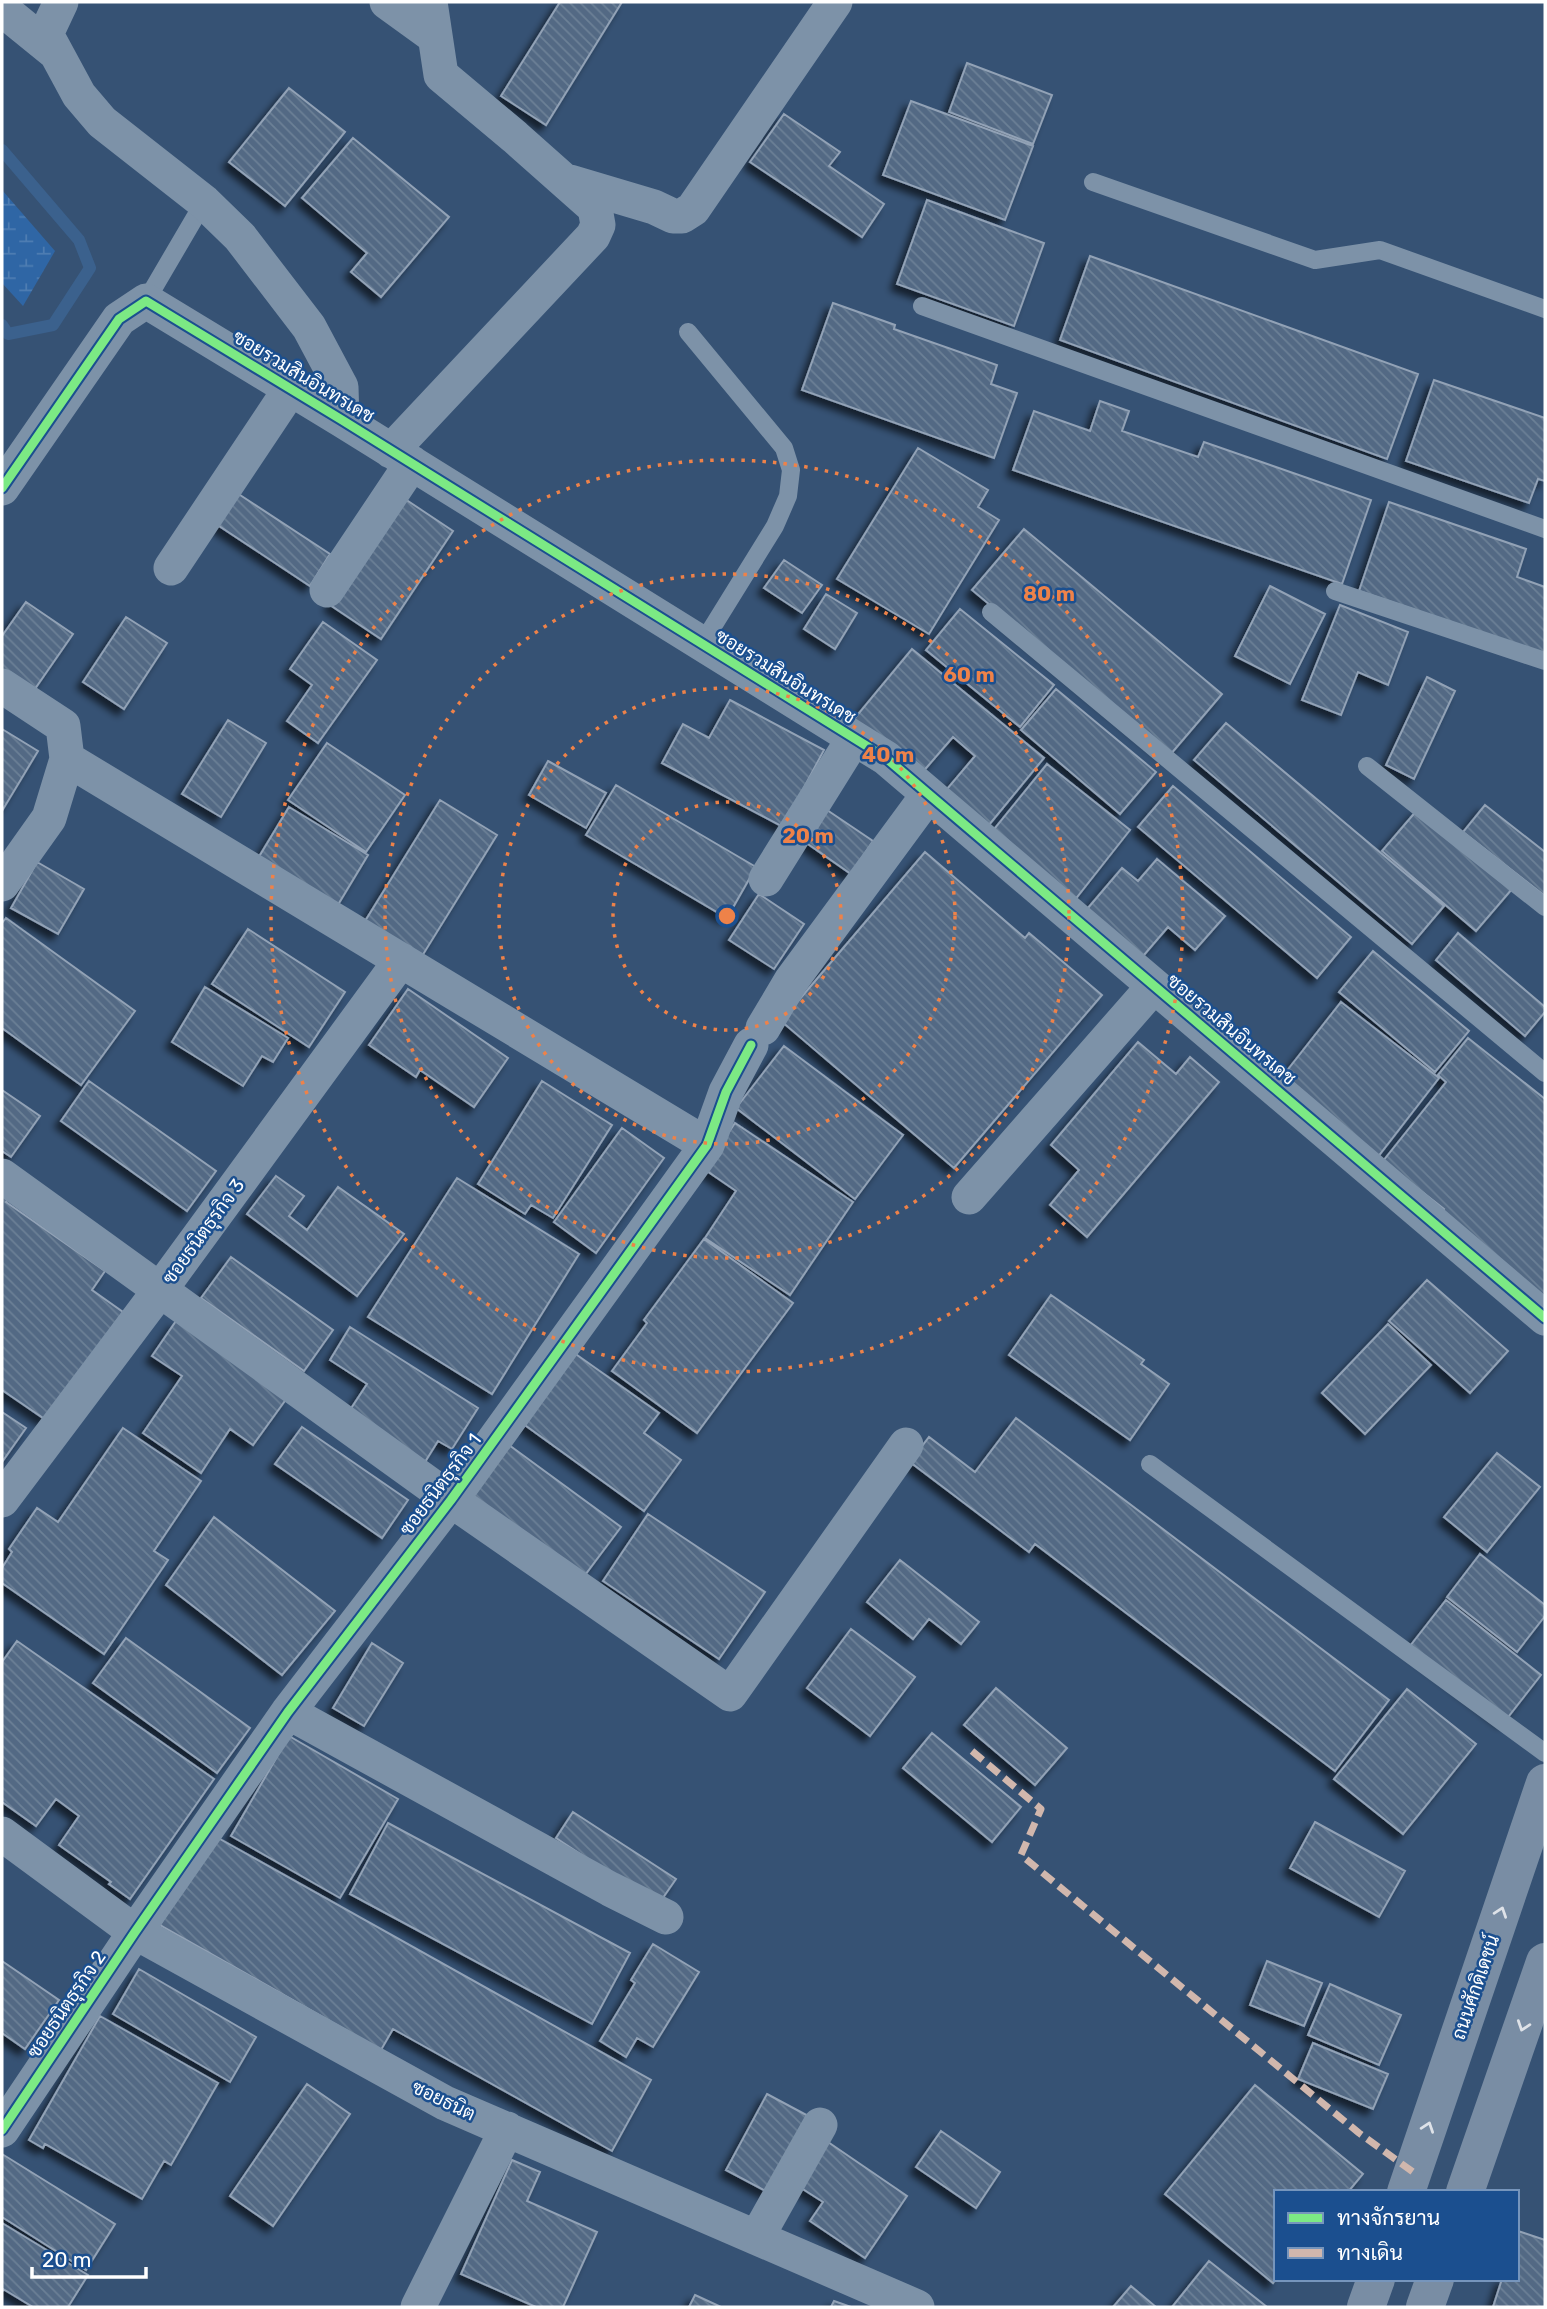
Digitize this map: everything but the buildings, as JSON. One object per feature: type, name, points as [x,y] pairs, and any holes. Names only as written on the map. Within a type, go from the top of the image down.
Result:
[{"type":"main road","name":"ถนนศักดิเดชน์","points":[[1407,2190],[1545,1783]]},
{"type":"main road","points":[[1466,2190],[1545,1962]]},
{"type":"main road","points":[[1366,2307],[1375,2281]]},
{"type":"main road","points":[[1425,2307],[1434,2281]]},
{"type":"street","points":[[61,2],[46,34],[79,95],[102,122],[204,202],[240,237],[309,327],[341,387],[342,419]]},
{"type":"street","points":[[387,2],[434,36]]},
{"type":"street","points":[[327,590],[402,457],[593,236],[598,225],[595,208],[442,75],[430,2]]},
{"type":"street","points":[[563,180],[654,207],[673,216],[682,216],[693,209],[835,2]]},
{"type":"street","points":[[2,9],[56,53]]},
{"type":"street","points":[[2,488],[119,318],[146,301]]},
{"type":"street","name":"ซอยรวมสินอินทรเดช","points":[[146,301],[342,419],[886,758],[1545,1318]]},
{"type":"street","points":[[172,568],[291,388]]},
{"type":"street","points":[[2,687],[62,726],[67,759],[49,818],[2,884]]},
{"type":"street","points":[[766,879],[853,738]]},
{"type":"street","points":[[67,759],[708,1144]]},
{"type":"street","name":"ซอยธนิตธุรกิจ 1","points":[[135,1932],[288,1712],[451,1500],[708,1144],[726,1092],[791,981],[928,795]]},
{"type":"street","name":"ซอยธนิตธุรกิจ 3","points":[[2,1500],[160,1290],[401,960]]},
{"type":"street","points":[[969,1197],[1154,986]]},
{"type":"street","points":[[2,1176],[451,1500],[730,1694],[906,1445]]},
{"type":"street","points":[[288,1712],[666,1917]]},
{"type":"street","name":"ซอยธนิต","points":[[2,1834],[135,1932],[445,2103],[917,2307]]},
{"type":"street","name":"ซอยธนิตธุรกิจ 2","points":[[2,2130],[135,1932]]},
{"type":"street","points":[[757,2237],[820,2126]]},
{"type":"street","points":[[418,2307],[508,2129]]},
{"type":"lane","points":[[1093,181],[1315,260],[1380,250],[1545,309]]},
{"type":"lane","points":[[146,301],[204,202]]},
{"type":"lane","points":[[922,306],[1545,529]]},
{"type":"lane","points":[[688,332],[784,448],[791,470],[789,496],[775,526],[702,644]]},
{"type":"lane","points":[[1335,591],[1545,661]]},
{"type":"lane","points":[[991,611],[1545,1073]]},
{"type":"lane","points":[[1367,766],[1545,907]]},
{"type":"lane","points":[[1150,1464],[1545,1753]]},
{"type":"green space","points":[[2,190],[55,251],[23,306],[2,283]]},
{"type":"waterway","points":[[2,150],[79,240],[90,268],[53,325],[8,334],[2,325]]},
{"type":"marked path","points":[[972,1751],[1041,1809],[1021,1855],[1359,2133],[1413,2172]]},
{"type":"cycle path","points":[[2,488],[119,319],[146,301],[886,758],[1545,1318]]},
{"type":"cycle path","points":[[2,2130],[288,1712],[451,1500],[707,1145],[726,1092],[751,1045]]}]
